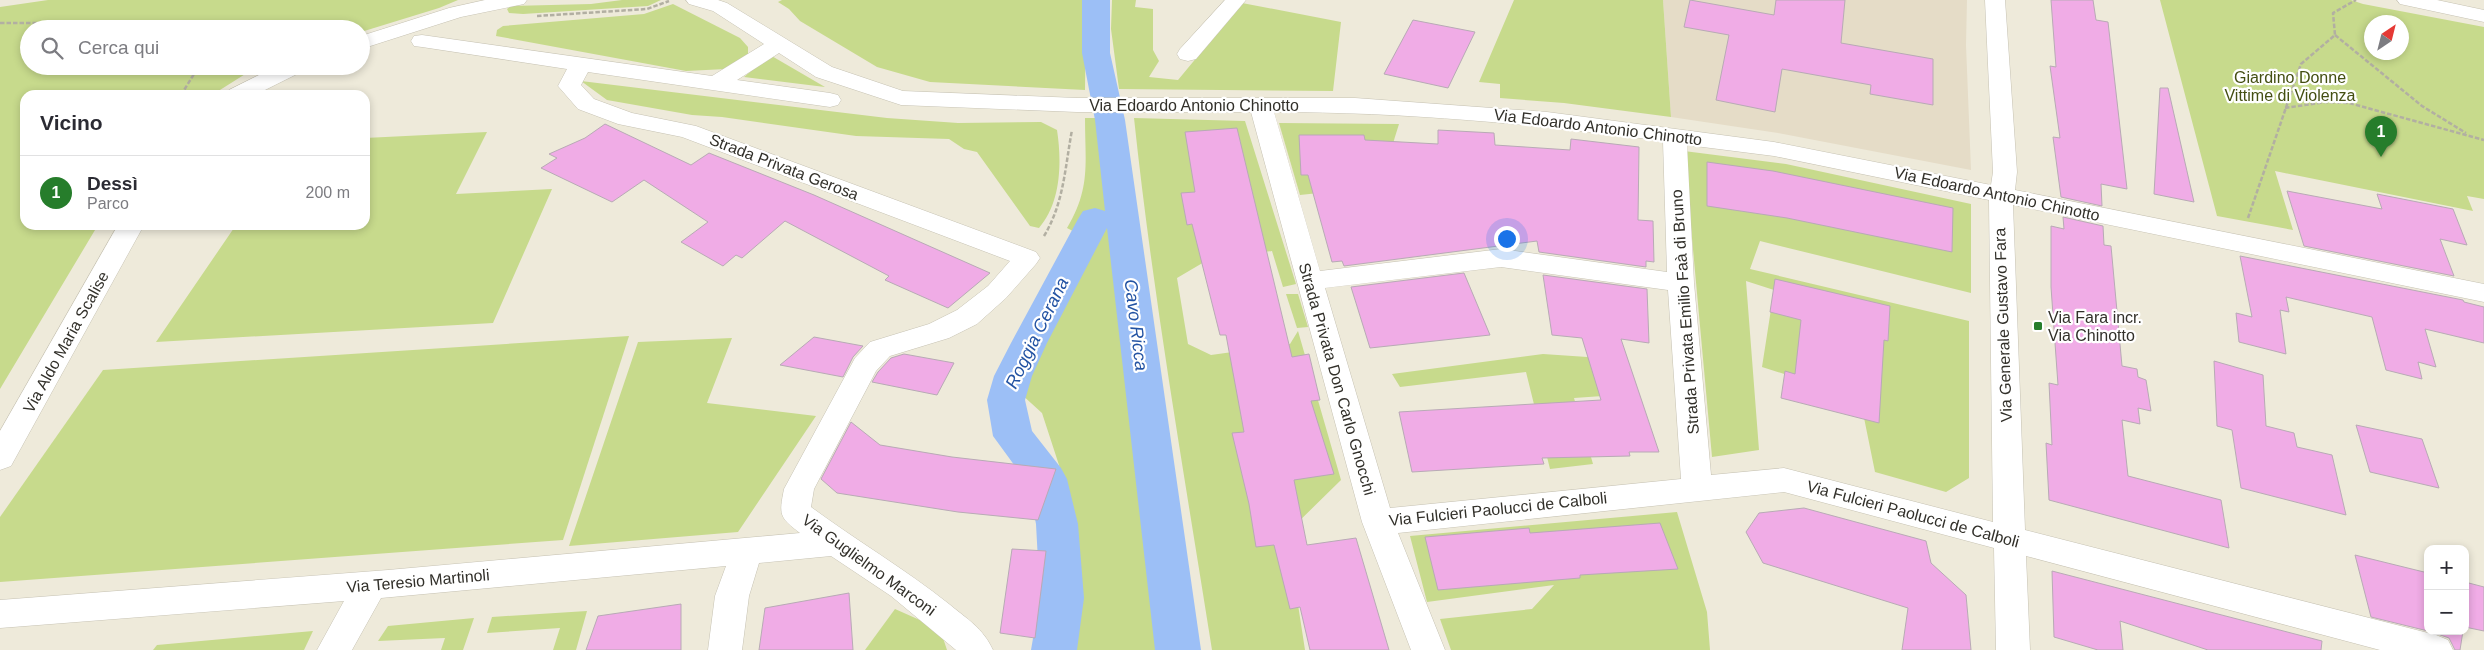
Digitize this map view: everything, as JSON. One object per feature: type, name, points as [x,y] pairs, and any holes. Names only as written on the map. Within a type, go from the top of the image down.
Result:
[{"type":"street","points":[[370,40],[462,6],[516,0]]},
{"type":"street","name":"Via Edoardo Antonio Chinotto","points":[[696,0],[717,4],[824,72],[901,98],[1077,105],[1355,105],[1547,119],[1774,149],[2484,293]]},
{"type":"street","points":[[1188,54],[1236,0]]},
{"type":"street","name":"Via Generale Gustavo Fara","points":[[1995,0],[2005,172],[2000,209],[2013,650]]},
{"type":"street","points":[[2407,0],[2484,16]]},
{"type":"street","points":[[422,41],[830,100]]},
{"type":"street","points":[[717,83],[779,44]]},
{"type":"street","name":"Strada Privata Gerosa","points":[[581,64],[569,86],[586,104],[626,119],[688,131],[1027,258]]},
{"type":"street","points":[[247,90],[276,75]]},
{"type":"street","name":"Strada Privata Don Carlo Gnocchi","points":[[1260,104],[1378,522],[1428,650]]},
{"type":"street","name":"Strada Privata Emilio Faà di Bruno","points":[[1675,135],[1681,283],[1696,488]]},
{"type":"street","name":"Via Aldo Maria Scalise","points":[[0,458],[128,230]]},
{"type":"street","name":"Via Guglielmo Marconi","points":[[976,650],[972,643],[903,586],[836,543],[795,512],[796,504],[799,489],[865,365],[880,349],[939,331],[967,317],[997,292],[1027,258]]},
{"type":"street","points":[[1309,281],[1501,258],[1681,283]]},
{"type":"street","name":"Via Fulcieri Paolucci de Calboli","points":[[1378,522],[1784,480],[2436,650]]},
{"type":"street","name":"Via Teresio Martinoli","points":[[0,614],[371,585],[836,543]]},
{"type":"street","points":[[726,650],[732,596],[746,552]]},
{"type":"street","points":[[334,650],[371,585]]},
{"type":"path","points":[[2356,0],[2333,13],[2335,35],[2422,106],[2471,136]]},
{"type":"path","points":[[530,17],[647,9],[669,1]]},
{"type":"path","points":[[0,23],[20,23]]},
{"type":"path","points":[[2248,219],[2284,108],[2301,64],[2335,35]]},
{"type":"path","points":[[184,90],[193,75]]},
{"type":"path","points":[[2284,108],[2325,102],[2349,103],[2484,140]]},
{"type":"path","points":[[1027,258],[1053,224],[1061,204],[1077,105]]},
{"type":"shaded area","points":[[1663,0],[1967,0],[1966,45],[1971,170],[1778,133],[1671,117]]},
{"type":"green space","points":[[48,0],[458,0],[439,8],[370,29],[370,20],[20,20],[20,75],[244,75],[220,90],[20,90],[20,230],[95,230],[0,389],[0,7]]},
{"type":"green space","points":[[622,0],[661,0],[648,6],[523,14],[509,13],[507,9],[511,6],[591,4]]},
{"type":"green space","points":[[782,0],[1086,0],[1085,90],[930,82],[877,67],[800,21],[789,9],[778,2]]},
{"type":"green space","points":[[1112,0],[1136,0],[1135,7],[1153,9],[1153,50],[1159,61],[1149,77],[1178,80],[1242,3],[1341,22],[1333,91],[1119,89],[1111,29]]},
{"type":"green space","points":[[1514,0],[1663,0],[1671,117],[1564,103],[1500,98],[1500,84],[1479,82]]},
{"type":"green space","name":"Giardino Donne Vittime di Violenza","points":[[2160,0],[2351,0],[2363,4],[2484,27],[2484,199],[2467,196],[2473,211],[2275,171],[2293,230],[2217,216]]},
{"type":"green space","points":[[673,4],[740,38],[748,47],[748,57],[726,69],[686,71],[496,36],[497,30],[503,26],[644,14]]},
{"type":"green space","points":[[770,55],[825,87],[744,77]]},
{"type":"green space","points":[[581,81],[887,118],[958,123],[1041,122],[1057,130],[1059,168],[1056,194],[1052,207],[1039,228],[1030,226],[977,152],[964,149],[949,139],[856,136],[722,117],[692,115],[607,100]]},
{"type":"green space","points":[[1085,118],[1099,118],[1107,217],[1158,650],[1062,650],[1070,598],[1073,508],[1042,413],[1020,393],[1034,354],[1092,241],[1067,228],[1080,200],[1085,175]]},
{"type":"green space","points":[[1134,118],[1245,121],[1296,284],[1283,287],[1272,251],[1211,258],[1177,278],[1188,344],[1211,355],[1290,344],[1298,331],[1341,480],[1287,533],[1305,650],[1212,650],[1150,252]]},
{"type":"green space","points":[[1279,123],[1399,124],[1390,153],[1328,192],[1300,195]]},
{"type":"green space","points":[[487,132],[456,194],[552,189],[493,323],[156,342],[233,230],[370,230],[370,138]]},
{"type":"green space","points":[[1684,151],[1786,164],[1971,204],[1971,293],[1760,241],[1750,269],[1969,321],[1969,478],[1946,492],[1875,472],[1860,398],[1762,367],[1774,290],[1746,281],[1759,450],[1712,457]]},
{"type":"green space","points":[[1286,294],[1298,294],[1308,327],[1297,328]]},
{"type":"green space","points":[[629,336],[563,540],[0,582],[0,517],[103,370]]},
{"type":"green space","points":[[732,338],[707,403],[816,416],[738,532],[569,546],[638,342]]},
{"type":"green space","points":[[1543,354],[1602,358],[1617,395],[1574,398],[1593,464],[1550,469],[1526,372],[1400,387],[1392,374]]},
{"type":"green space","points":[[1677,512],[1707,612],[1710,650],[1451,650],[1440,619],[1532,609],[1554,585],[1427,602],[1410,536]]},
{"type":"green space","points":[[895,609],[940,629],[947,650],[865,650]]},
{"type":"green space","points":[[587,611],[576,650],[553,650],[560,628],[487,633],[492,617]]},
{"type":"green space","points":[[474,618],[463,650],[441,650],[445,638],[378,641],[388,626]]},
{"type":"green space","points":[[313,631],[304,650],[153,650],[157,645]]},
{"type":"building","points":[[1690,0],[1774,15],[1776,0],[1845,0],[1841,43],[1933,59],[1933,105],[1870,94],[1871,85],[1782,69],[1775,112],[1716,100],[1729,35],[1684,27]]},
{"type":"building","points":[[2051,0],[2093,0],[2096,20],[2108,22],[2127,189],[2101,184],[2102,206],[2061,197],[2053,137],[2060,138],[2050,66],[2056,67]]},
{"type":"building","points":[[1413,20],[1475,32],[1448,88],[1384,74]]},
{"type":"building","points":[[2160,88],[2168,88],[2194,202],[2154,194]]},
{"type":"building","points":[[605,124],[691,165],[709,153],[814,195],[990,273],[948,308],[885,280],[889,276],[785,221],[742,258],[736,255],[723,266],[681,242],[708,222],[644,180],[612,202],[541,168],[557,158],[549,154],[585,138]]},
{"type":"building","points":[[1237,128],[1292,357],[1309,354],[1320,400],[1311,401],[1334,474],[1294,480],[1307,545],[1356,538],[1389,650],[1310,650],[1300,607],[1290,609],[1274,545],[1256,547],[1249,504],[1232,433],[1244,432],[1226,335],[1220,335],[1192,224],[1187,225],[1181,193],[1195,192],[1185,132]]},
{"type":"building","points":[[1438,130],[1494,133],[1495,145],[1570,150],[1571,139],[1639,147],[1638,220],[1653,221],[1654,262],[1646,261],[1646,267],[1539,252],[1537,241],[1344,266],[1342,261],[1332,262],[1308,175],[1301,175],[1299,135],[1364,135],[1365,140],[1438,144]]},
{"type":"building","points":[[1707,162],[1773,171],[1953,208],[1952,252],[1787,218],[1707,206]]},
{"type":"building","points":[[2287,191],[2382,209],[2377,194],[2453,209],[2467,245],[2440,239],[2454,276],[2304,246]]},
{"type":"building","points":[[2063,217],[2103,226],[2104,245],[2111,246],[2122,366],[2137,369],[2138,377],[2146,380],[2151,411],[2138,408],[2140,424],[2122,420],[2128,476],[2221,500],[2229,548],[2049,500],[2046,443],[2052,445],[2049,383],[2058,385],[2051,287],[2051,226],[2064,229]]},
{"type":"building","points":[[2240,256],[2463,300],[2464,302],[2484,307],[2484,343],[2425,329],[2436,367],[2418,362],[2422,379],[2386,370],[2372,317],[2286,297],[2289,312],[2280,310],[2286,354],[2239,342],[2236,313],[2252,317]]},
{"type":"building","points":[[1464,273],[1490,335],[1370,348],[1351,287]]},
{"type":"building","points":[[1543,275],[1647,289],[1649,343],[1621,339],[1659,452],[1629,452],[1630,456],[1542,458],[1544,464],[1412,472],[1399,412],[1601,400],[1582,338],[1552,335]]},
{"type":"building","points":[[1775,279],[1890,306],[1888,341],[1884,340],[1879,423],[1781,398],[1785,371],[1795,374],[1801,320],[1770,312]]},
{"type":"building","points":[[814,337],[863,346],[853,357],[843,377],[780,365]]},
{"type":"building","points":[[904,354],[954,363],[937,395],[872,382],[878,372],[891,358]]},
{"type":"building","points":[[2214,361],[2263,375],[2266,426],[2294,433],[2297,447],[2332,455],[2346,515],[2241,488],[2232,430],[2217,426]]},
{"type":"building","points":[[851,422],[880,445],[952,457],[1056,469],[1038,520],[958,512],[837,493],[821,479]]},
{"type":"building","points":[[2356,425],[2422,439],[2439,488],[2370,472]]},
{"type":"building","points":[[1804,508],[1926,541],[1931,563],[1966,595],[1971,650],[1902,650],[1908,608],[1763,563],[1746,532],[1759,513]]},
{"type":"building","points":[[1660,523],[1678,569],[1580,575],[1580,578],[1438,590],[1425,537],[1529,528],[1530,533]]},
{"type":"building","points":[[1012,549],[1046,551],[1035,638],[1000,633]]},
{"type":"building","points":[[2355,555],[2424,572],[2424,630],[2371,617]]},
{"type":"building","points":[[2052,571],[2322,641],[2321,650],[2208,650],[2120,621],[2123,650],[2098,650],[2054,637]]},
{"type":"building","points":[[2469,583],[2484,587],[2484,631],[2469,628]]},
{"type":"building","points":[[849,593],[853,650],[759,650],[765,608]]},
{"type":"building","points":[[681,604],[681,650],[586,650],[598,616]]},
{"type":"building","points":[[2440,635],[2462,635],[2460,650],[2455,650],[2449,638]]},
{"type":"waterway","name":"Cavo Ricca","points":[[1096,0],[1096,53],[1110,120],[1178,650]]},
{"type":"waterway","name":"Roggia Cerana","points":[[1054,650],[1062,598],[1057,524],[1047,479],[1013,436],[1006,400],[1013,376],[1029,343],[1095,219]]},
{"type":"place","name":"Dessì","points":[[2381,157]]},
{"type":"place","name":"Via Fara incr. Via Chinotto","points":[[2038,326]]}]
